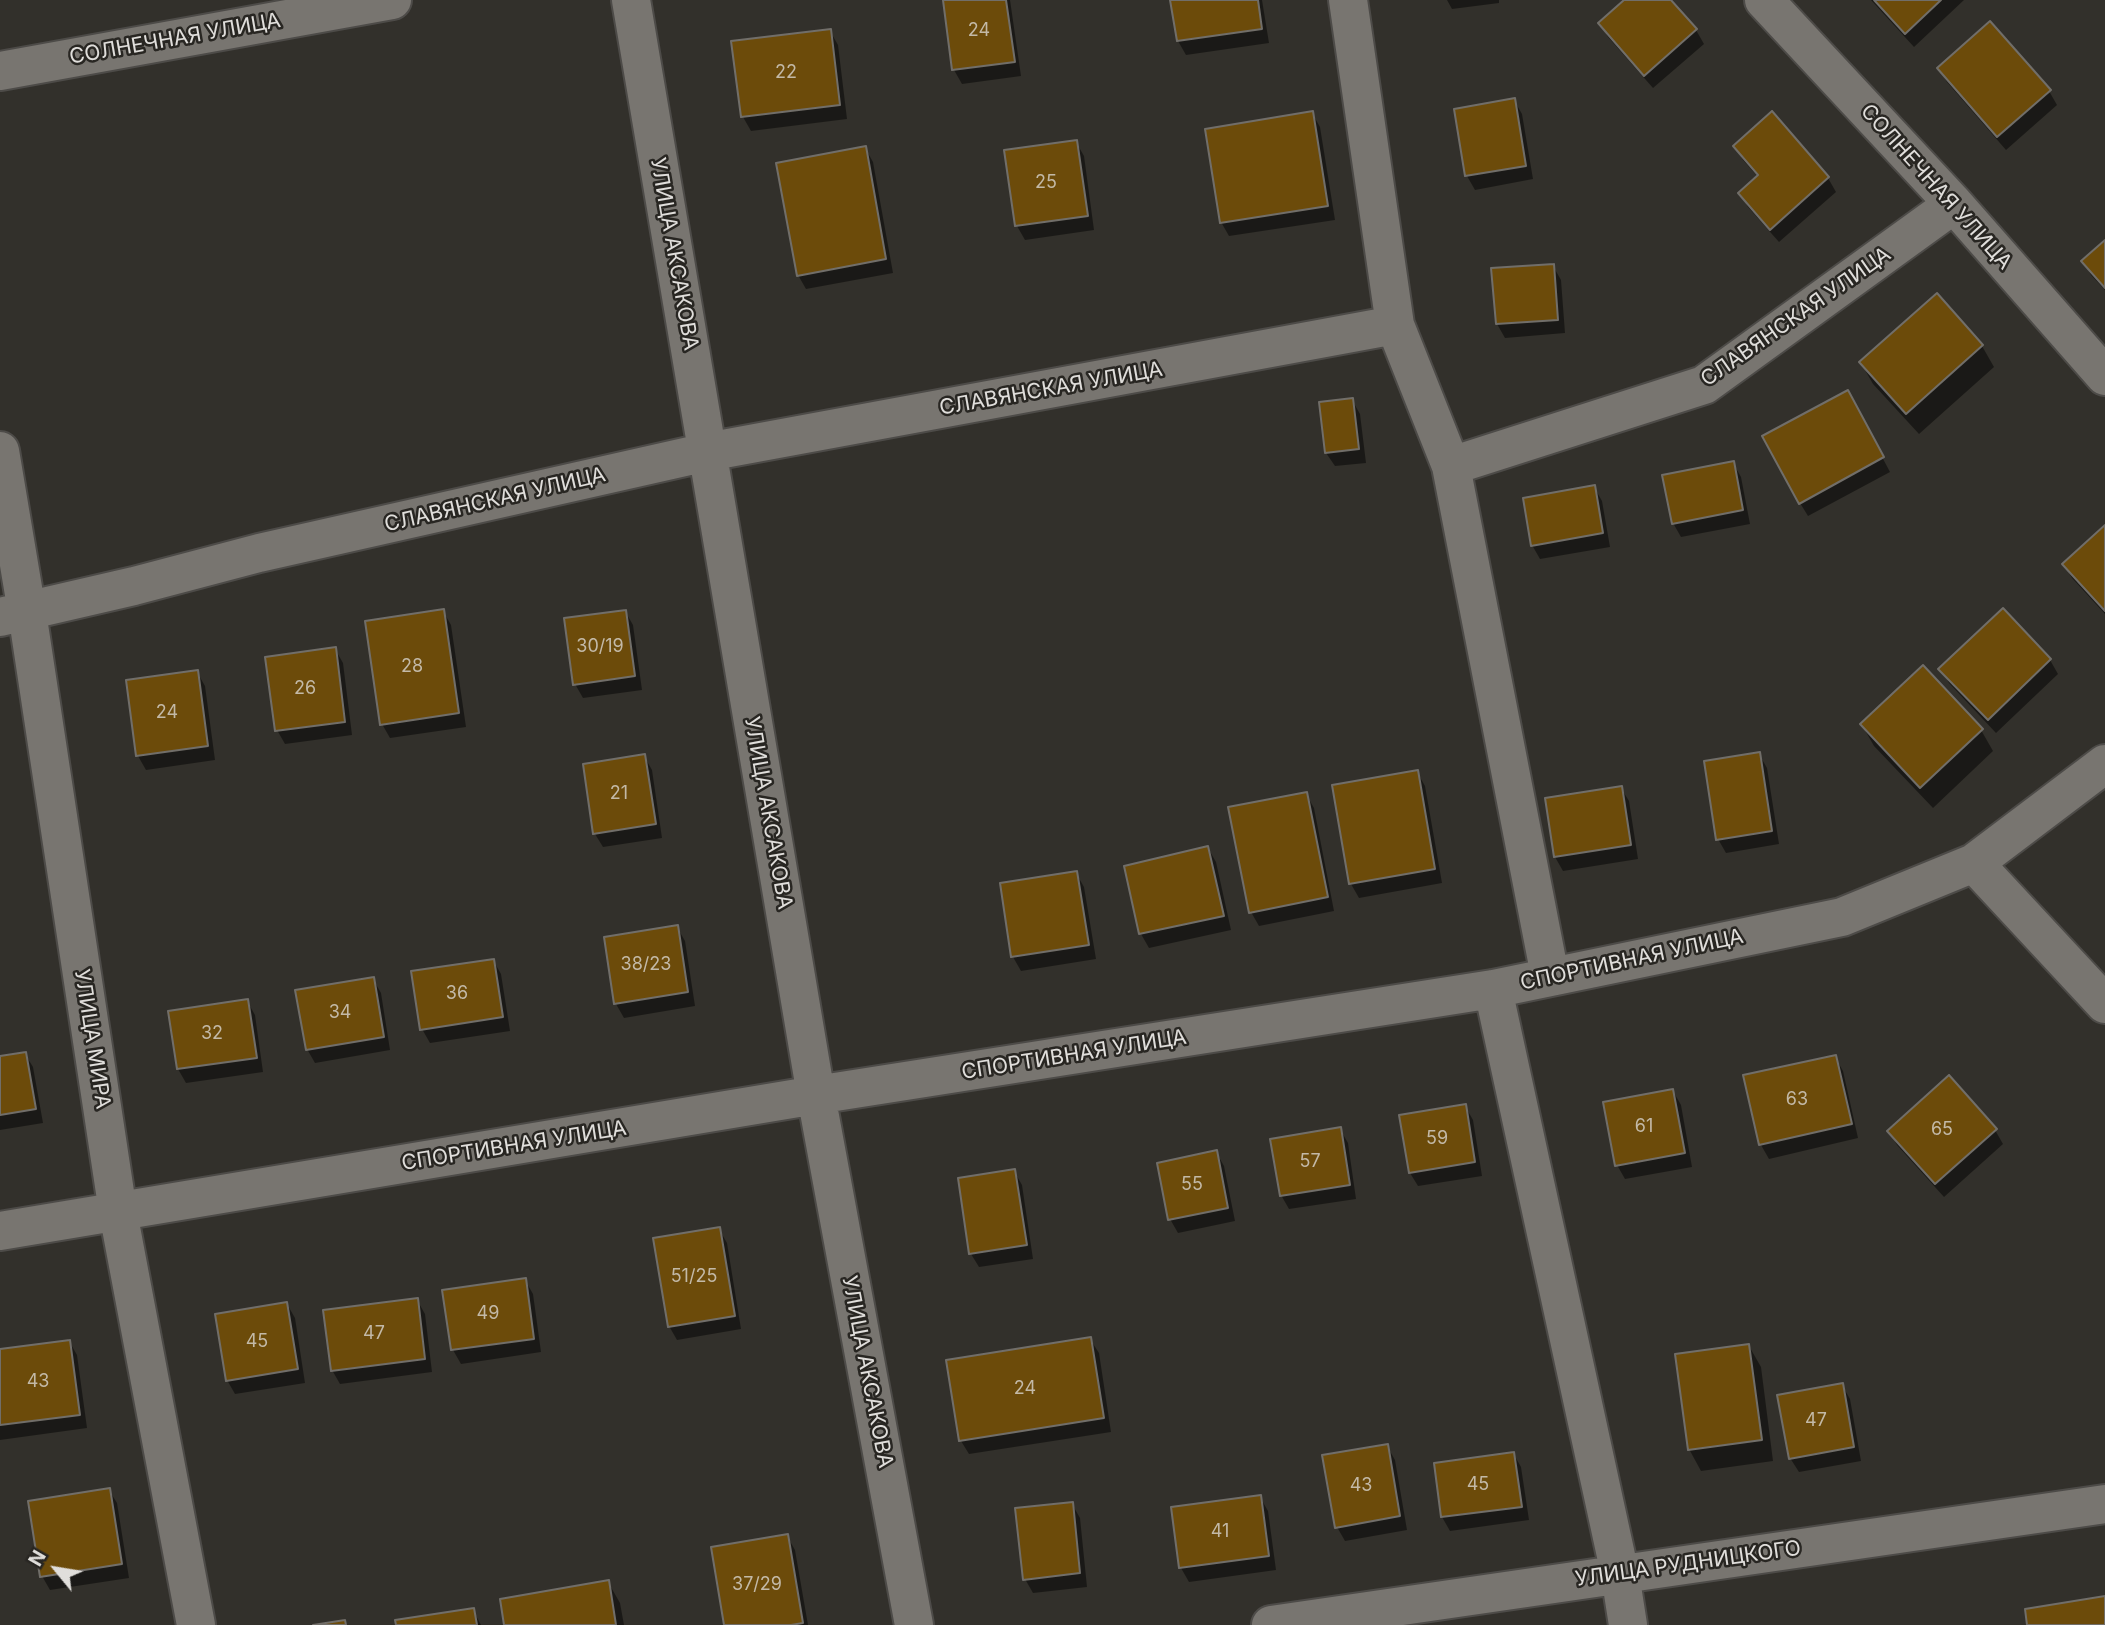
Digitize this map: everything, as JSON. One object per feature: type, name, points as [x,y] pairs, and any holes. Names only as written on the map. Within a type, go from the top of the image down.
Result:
[{"type":"street","name":"СОЛНЕЧНАЯ УЛИЦА","points":[[0,71],[392,0]]},
{"type":"street","name":"УЛИЦА АКСАКОВА","points":[[631,0],[816,1096],[914,1625]]},
{"type":"street","points":[[1348,0],[1395,325],[1451,466],[1550,976]]},
{"type":"street","name":"СОЛНЕЧНАЯ УЛИЦА","points":[[1765,0],[1954,204],[2105,376]]},
{"type":"street","name":"СЛАВЯНСКАЯ УЛИЦА","points":[[1451,466],[1704,385],[1954,204]]},
{"type":"street","name":"СЛАВЯНСКАЯ УЛИЦА","points":[[14,614],[259,553],[707,452],[1395,325]]},
{"type":"street","name":"УЛИЦА МИРА","points":[[0,451],[14,614],[118,1212],[195,1625]]},
{"type":"street","name":"СПОРТИВНАЯ УЛИЦА","points":[[0,1231],[816,1096],[1493,989],[1842,917],[1974,863],[2105,764]]},
{"type":"street","points":[[1974,863],[2105,1004]]},
{"type":"street","points":[[1493,989],[1620,1574],[1628,1625]]},
{"type":"street","name":"УЛИЦА РУДНИЦКОГО","points":[[1271,1625],[2105,1504]]},
{"type":"building","points":[[943,0],[1006,0],[1015,62],[952,70]]},
{"type":"building","points":[[1170,0],[1258,0],[1262,29],[1177,41]]},
{"type":"building","points":[[1624,0],[1671,0],[1697,29],[1644,76],[1598,23]]},
{"type":"building","points":[[1874,0],[1941,0],[1905,34]]},
{"type":"building","points":[[1990,21],[2051,90],[1997,137],[1937,68]]},
{"type":"building","points":[[831,29],[840,105],[741,117],[731,41]]},
{"type":"building","points":[[1515,98],[1526,166],[1465,176],[1454,109]]},
{"type":"building","points":[[1313,111],[1328,206],[1220,223],[1205,129]]},
{"type":"building","points":[[1772,111],[1829,177],[1770,230],[1738,193],[1758,175],[1733,146]]},
{"type":"building","points":[[1077,140],[1088,216],[1015,226],[1004,150]]},
{"type":"building","points":[[866,146],[886,259],[797,276],[776,163]]},
{"type":"building","points":[[2105,240],[2105,288],[2081,261]]},
{"type":"building","points":[[1554,264],[1558,320],[1496,324],[1491,268]]},
{"type":"building","points":[[1937,293],[1983,345],[1906,414],[1859,362]]},
{"type":"building","points":[[1848,390],[1884,457],[1799,504],[1762,436]]},
{"type":"building","points":[[1353,398],[1359,449],[1325,453],[1319,402]]},
{"type":"building","points":[[1734,461],[1743,510],[1672,524],[1662,475]]},
{"type":"building","points":[[1595,485],[1603,533],[1531,546],[1523,498]]},
{"type":"building","points":[[2105,525],[2105,611],[2062,564]]},
{"type":"building","points":[[2003,608],[2051,659],[1988,720],[1938,669]]},
{"type":"building","points":[[444,609],[459,713],[380,725],[365,621]]},
{"type":"building","points":[[626,610],[635,676],[573,685],[564,618]]},
{"type":"building","points":[[336,647],[345,722],[275,731],[265,657]]},
{"type":"building","points":[[1923,665],[1983,729],[1920,788],[1860,724]]},
{"type":"building","points":[[198,670],[208,746],[136,756],[126,680]]},
{"type":"building","points":[[1760,752],[1772,831],[1716,840],[1704,761]]},
{"type":"building","points":[[645,754],[656,824],[593,834],[583,764]]},
{"type":"building","points":[[1418,770],[1435,869],[1349,884],[1332,785]]},
{"type":"building","points":[[1622,786],[1631,845],[1554,857],[1545,798]]},
{"type":"building","points":[[1307,792],[1328,897],[1249,913],[1228,807]]},
{"type":"building","points":[[1208,846],[1224,916],[1139,934],[1124,866]]},
{"type":"building","points":[[1077,871],[1089,945],[1011,957],[1000,883]]},
{"type":"building","points":[[678,925],[688,992],[614,1004],[604,937]]},
{"type":"building","points":[[494,959],[503,1017],[420,1030],[411,971]]},
{"type":"building","points":[[374,977],[384,1037],[306,1050],[295,990]]},
{"type":"building","points":[[248,999],[257,1058],[177,1069],[168,1011]]},
{"type":"building","points":[[26,1052],[36,1109],[0,1115],[0,1056]]},
{"type":"building","points":[[1836,1055],[1852,1124],[1759,1145],[1743,1075]]},
{"type":"building","points":[[1949,1075],[1997,1129],[1935,1184],[1887,1131]]},
{"type":"building","points":[[1673,1089],[1685,1153],[1615,1166],[1603,1102]]},
{"type":"building","points":[[1466,1104],[1475,1162],[1409,1173],[1399,1115]]},
{"type":"building","points":[[1341,1127],[1350,1185],[1280,1196],[1270,1139]]},
{"type":"building","points":[[1217,1150],[1228,1208],[1168,1220],[1157,1163]]},
{"type":"building","points":[[1015,1169],[1027,1245],[969,1254],[958,1178]]},
{"type":"building","points":[[720,1227],[735,1316],[668,1327],[653,1238]]},
{"type":"building","points":[[526,1278],[534,1339],[451,1350],[442,1290]]},
{"type":"building","points":[[418,1298],[425,1359],[331,1371],[323,1310]]},
{"type":"building","points":[[287,1302],[298,1369],[226,1381],[215,1314]]},
{"type":"building","points":[[1091,1337],[1104,1418],[959,1441],[946,1360]]},
{"type":"building","points":[[70,1340],[80,1415],[0,1425],[0,1349]]},
{"type":"building","points":[[1749,1344],[1762,1440],[1688,1450],[1675,1354]]},
{"type":"building","points":[[1843,1383],[1854,1447],[1789,1459],[1777,1395]]},
{"type":"building","points":[[1388,1444],[1400,1516],[1335,1528],[1322,1455]]},
{"type":"building","points":[[1514,1452],[1522,1507],[1441,1517],[1434,1463]]},
{"type":"building","points":[[110,1488],[122,1564],[40,1577],[28,1501]]},
{"type":"building","points":[[1261,1495],[1269,1556],[1179,1568],[1171,1507]]},
{"type":"building","points":[[1073,1502],[1080,1573],[1023,1580],[1015,1508]]},
{"type":"building","points":[[788,1534],[803,1623],[724,1625],[711,1547]]},
{"type":"building","points":[[609,1580],[616,1625],[504,1625],[500,1599]]},
{"type":"building","points":[[2105,1596],[2105,1625],[2027,1625],[2025,1609]]},
{"type":"building","points":[[474,1608],[477,1625],[396,1625],[395,1620]]},
{"type":"building","points":[[345,1620],[346,1625],[313,1625]]}]
